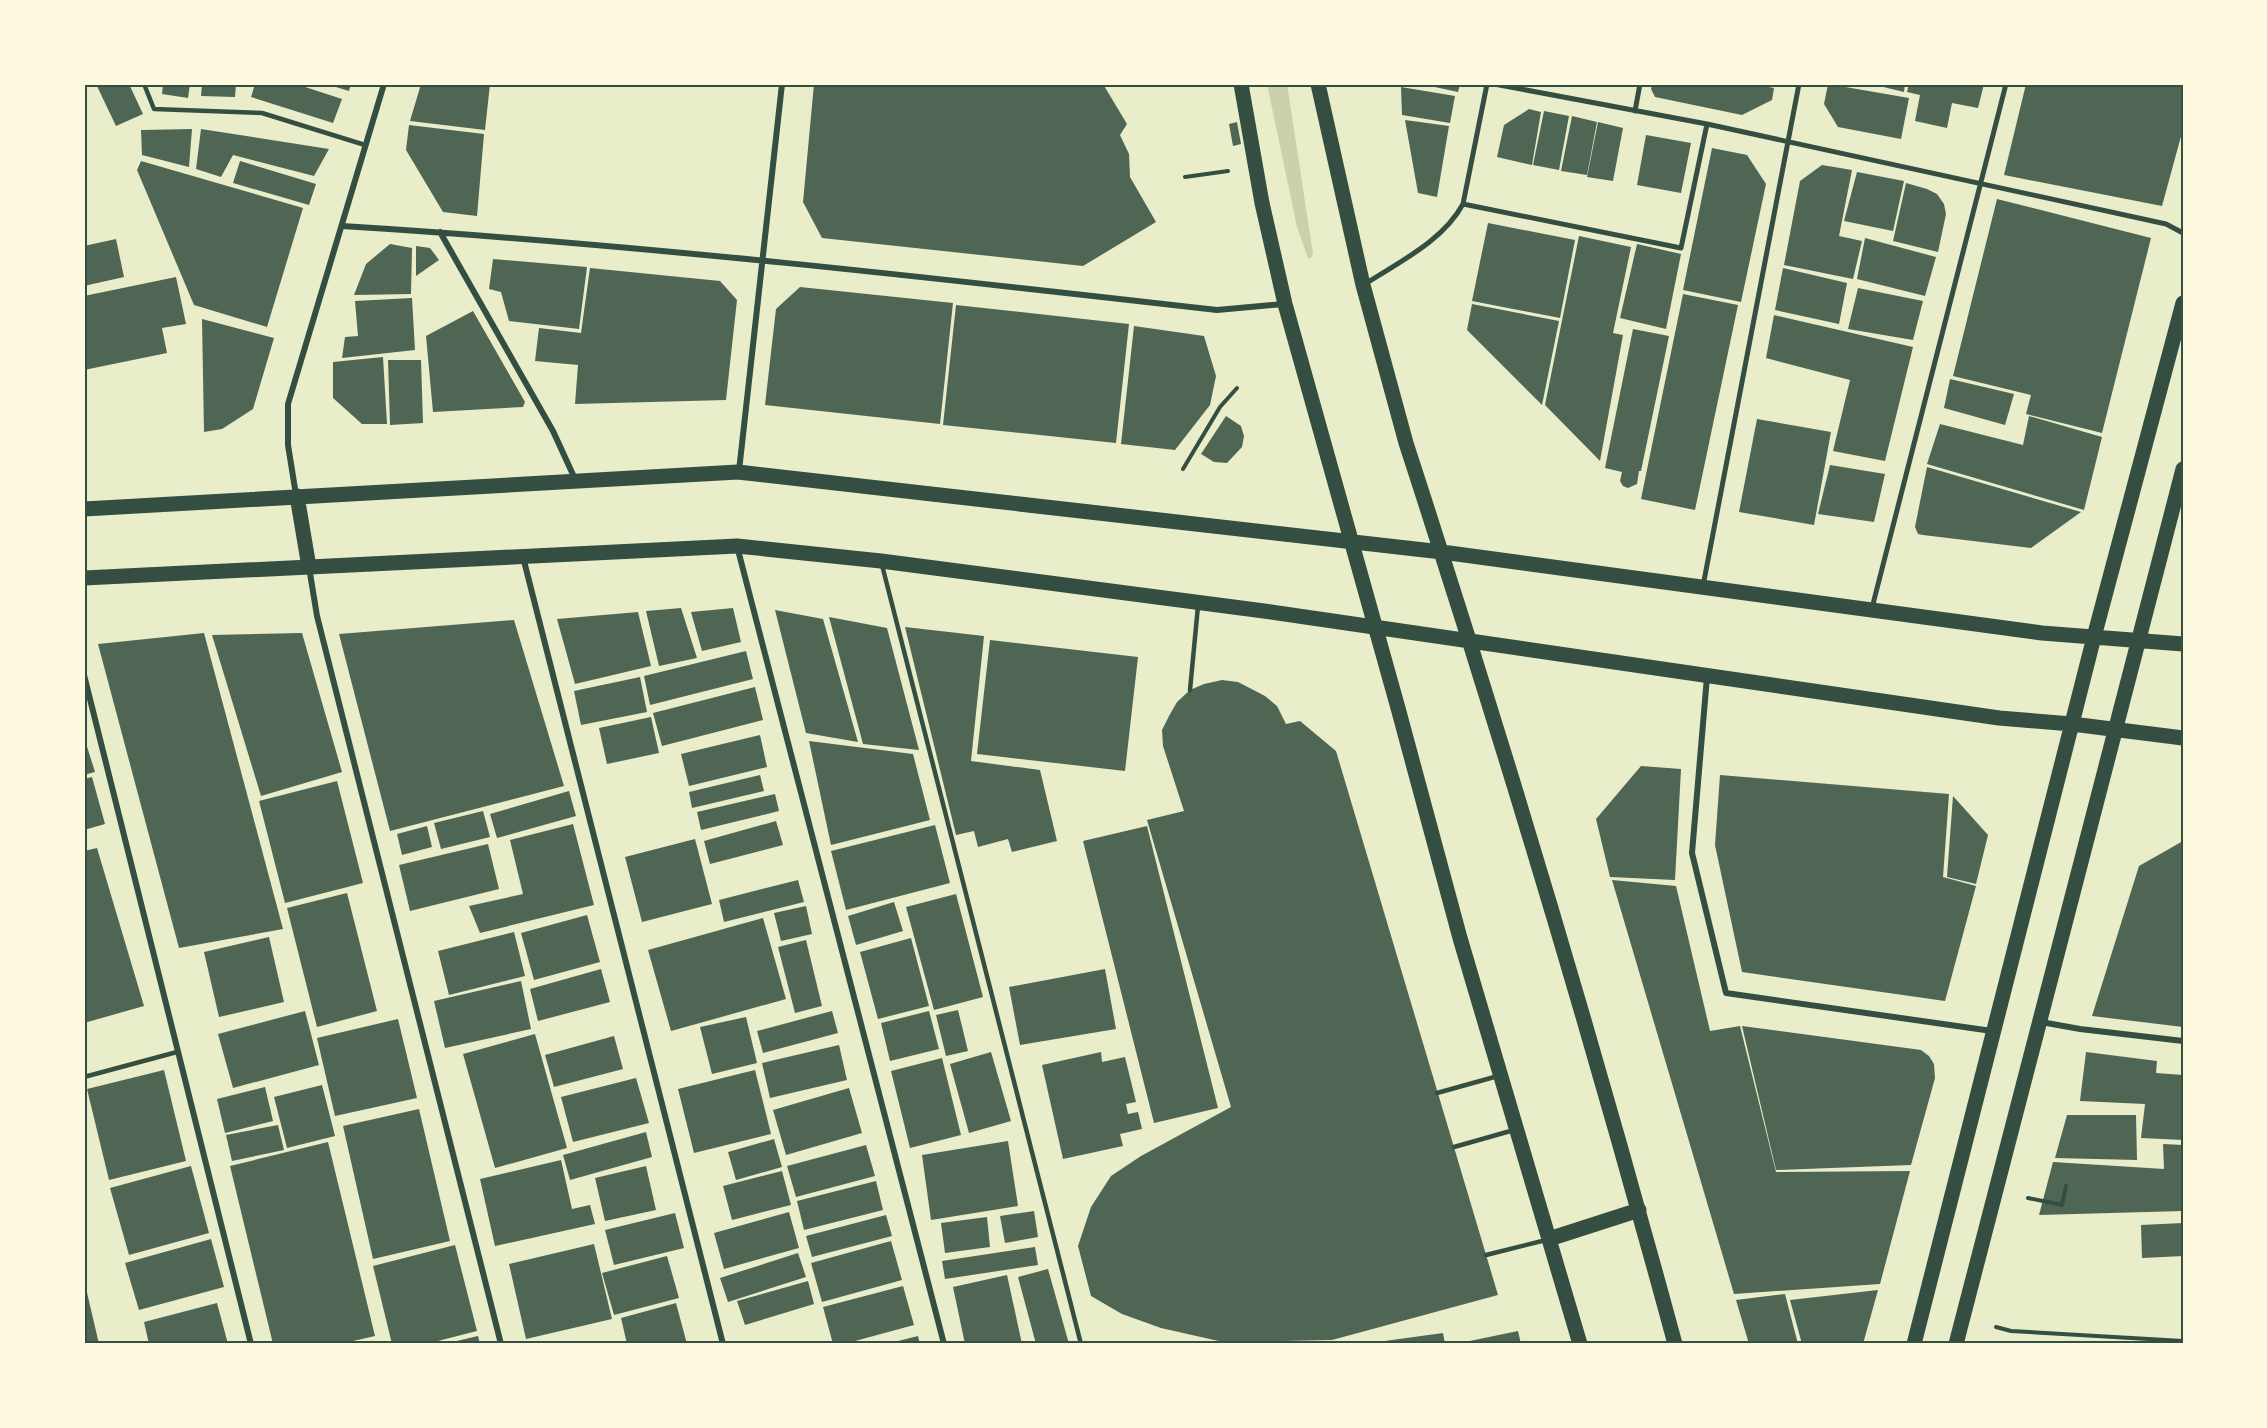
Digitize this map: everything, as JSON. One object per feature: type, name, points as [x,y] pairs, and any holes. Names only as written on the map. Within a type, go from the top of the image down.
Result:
[{"type":"main road","points":[[1241,84],[1262,203],[1285,304],[1460,938],[1580,1344]]},
{"type":"main road","points":[[1318,84],[1363,285],[1406,443],[1551,904],[1639,1210],[1674,1344]]},
{"type":"main road","points":[[1914,1344],[2094,637],[2183,303]]},
{"type":"main road","points":[[1956,1344],[2183,469]]},
{"type":"main road","points":[[84,509],[738,472],[1442,552],[2042,633],[2183,644]]},
{"type":"main road","points":[[297,496],[309,567]]},
{"type":"main road","points":[[84,578],[737,546],[881,561],[1199,602],[1999,718],[2072,724],[2183,738]]},
{"type":"main road","points":[[1549,1239],[1639,1210]]},
{"type":"street","points":[[297,496],[288,445],[288,404],[384,84]]},
{"type":"street","points":[[738,472],[782,84]]},
{"type":"street","points":[[1363,285],[1421,249],[1456,217],[1463,204],[1487,84]]},
{"type":"street","points":[[1494,84],[1707,124],[2166,224],[2183,233]]},
{"type":"street","points":[[1635,111],[1640,84]]},
{"type":"street","points":[[1702,587],[1799,84]]},
{"type":"street","points":[[1872,611],[2006,84]]},
{"type":"street","points":[[1463,204],[1681,248],[1707,124]]},
{"type":"street","points":[[342,226],[762,259],[1217,310],[1285,304]]},
{"type":"street","points":[[440,232],[553,431],[576,481]]},
{"type":"street","points":[[737,546],[944,1344]]},
{"type":"street","points":[[523,556],[723,1344]]},
{"type":"street","points":[[309,567],[320,627],[501,1344]]},
{"type":"street","points":[[84,675],[251,1344]]},
{"type":"street","points":[[1707,676],[1692,853],[1726,993],[1994,1031]]},
{"type":"street","points":[[2039,1022],[2183,1041]]},
{"type":"lane","points":[[144,84],[154,109],[262,113],[365,145]]},
{"type":"lane","points":[[881,561],[1081,1344]]},
{"type":"lane","points":[[1190,690],[1199,602]]},
{"type":"lane","points":[[84,1077],[177,1052]]},
{"type":"lane","points":[[1437,1093],[1500,1075]]},
{"type":"lane","points":[[1454,1147],[1516,1130]]},
{"type":"lane","points":[[1486,1255],[1549,1239]]},
{"type":"path","points":[[1185,177],[1229,171]]},
{"type":"path","points":[[1183,469],[1220,407],[1237,388]]},
{"type":"path","points":[[2028,1198],[2062,1205],[2067,1186]]},
{"type":"path","points":[[1996,1328],[2011,1331],[2183,1341]]},
{"type":"green space","points":[[1267,84],[1287,84],[1313,254],[1311,258],[1308,258],[1297,227]]},
{"type":"building","points":[[96,84],[129,84],[143,114],[116,126]]},
{"type":"building","points":[[163,84],[190,84],[188,98],[162,94]]},
{"type":"building","points":[[202,84],[236,84],[235,97],[201,96]]},
{"type":"building","points":[[255,84],[296,84],[342,99],[333,123],[251,97]]},
{"type":"building","points":[[326,84],[351,84],[349,91]]},
{"type":"building","points":[[421,84],[490,84],[485,130],[410,121]]},
{"type":"building","points":[[814,84],[1103,84],[1127,124],[1120,135],[1129,154],[1130,177],[1156,222],[1083,266],[822,238],[803,202]]},
{"type":"building","points":[[1421,84],[1460,84],[1458,92]]},
{"type":"building","points":[[1652,84],[1753,84],[1774,88],[1772,100],[1742,115],[1655,97],[1651,89]]},
{"type":"building","points":[[1828,84],[1909,98],[1901,139],[1838,127],[1824,104]]},
{"type":"building","points":[[1871,84],[1905,84],[1904,92]]},
{"type":"building","points":[[1909,84],[1984,84],[1978,108],[1952,103],[1947,128],[1915,121],[1920,95],[1907,92]]},
{"type":"building","points":[[2026,84],[2183,84],[2183,129],[2162,206],[2004,175]]},
{"type":"building","points":[[1401,87],[1455,96],[1450,123],[1402,115]]},
{"type":"building","points":[[1529,109],[1541,112],[1532,165],[1497,157],[1504,125]]},
{"type":"building","points":[[1544,111],[1569,116],[1559,170],[1533,165]]},
{"type":"building","points":[[1572,116],[1597,122],[1587,175],[1561,171]]},
{"type":"building","points":[[1405,120],[1449,126],[1437,197],[1418,193]]},
{"type":"building","points":[[1237,122],[1241,144],[1233,146],[1229,124]]},
{"type":"building","points":[[1598,122],[1623,128],[1613,181],[1587,177]]},
{"type":"building","points":[[409,125],[484,134],[477,216],[443,212],[406,150]]},
{"type":"building","points":[[192,129],[189,167],[142,155],[141,130]]},
{"type":"building","points":[[201,129],[329,149],[314,176],[233,155],[221,177],[196,169]]},
{"type":"building","points":[[1646,135],[1691,143],[1681,193],[1637,185]]},
{"type":"building","points":[[1712,148],[1747,155],[1766,184],[1741,302],[1683,290]]},
{"type":"building","points":[[141,161],[303,208],[267,327],[194,305],[137,170]]},
{"type":"building","points":[[240,161],[316,184],[309,205],[233,183]]},
{"type":"building","points":[[1822,165],[1852,170],[1839,236],[1862,241],[1853,279],[1784,265],[1800,181]]},
{"type":"building","points":[[1857,172],[1904,181],[1893,231],[1844,221]]},
{"type":"building","points":[[1906,183],[1937,194],[1944,204],[1946,214],[1938,252],[1893,241]]},
{"type":"building","points":[[1997,199],[2151,238],[2102,433],[2026,414],[2031,395],[1953,376]]},
{"type":"building","points":[[1488,223],[1575,240],[1560,318],[1472,301]]},
{"type":"building","points":[[1579,236],[1631,247],[1613,333],[1623,335],[1600,461],[1545,405]]},
{"type":"building","points":[[1865,238],[1936,257],[1925,296],[1857,279]]},
{"type":"building","points":[[116,239],[124,277],[84,286],[84,246]]},
{"type":"building","points":[[390,244],[412,248],[411,294],[354,295],[366,264]]},
{"type":"building","points":[[1637,244],[1681,254],[1666,329],[1620,318]]},
{"type":"building","points":[[416,246],[430,248],[439,260],[416,276]]},
{"type":"building","points":[[493,259],[587,267],[579,329],[509,321],[501,292],[489,289]]},
{"type":"building","points":[[590,268],[720,281],[737,300],[726,400],[575,404],[578,365],[535,361],[539,328],[581,333]]},
{"type":"building","points":[[1783,268],[1847,283],[1839,324],[1775,310]]},
{"type":"building","points":[[176,277],[186,324],[162,328],[167,353],[84,370],[84,296]]},
{"type":"building","points":[[800,287],[953,303],[940,424],[765,405],[776,309]]},
{"type":"building","points":[[1858,288],[1923,301],[1913,340],[1848,329]]},
{"type":"building","points":[[1683,294],[1738,305],[1695,510],[1641,499]]},
{"type":"building","points":[[412,298],[415,350],[342,358],[345,337],[358,336],[355,301]]},
{"type":"building","points":[[1472,304],[1559,321],[1542,405],[1467,330]]},
{"type":"building","points":[[956,305],[1129,324],[1116,443],[943,425]]},
{"type":"building","points":[[473,311],[525,402],[523,407],[433,412],[426,336]]},
{"type":"building","points":[[1774,315],[1913,347],[1885,461],[1833,451],[1850,380],[1766,358]]},
{"type":"building","points":[[202,319],[274,338],[253,409],[222,429],[204,432]]},
{"type":"building","points":[[1134,326],[1204,336],[1216,376],[1210,405],[1175,450],[1121,444]]},
{"type":"building","points":[[1633,329],[1669,336],[1641,471],[1639,471],[1637,484],[1628,488],[1620,481],[1622,472],[1605,468]]},
{"type":"building","points":[[383,357],[387,424],[362,424],[333,398],[333,362]]},
{"type":"building","points":[[388,360],[421,360],[423,423],[390,425]]},
{"type":"building","points":[[1950,379],[2014,394],[2005,425],[1944,408]]},
{"type":"building","points":[[1226,416],[1241,426],[1244,436],[1242,447],[1227,463],[1214,462],[1201,454]]},
{"type":"building","points":[[2029,416],[2102,437],[2084,510],[1927,464],[1940,424],[2023,445]]},
{"type":"building","points":[[1757,419],[1831,432],[1814,525],[1739,512]]},
{"type":"building","points":[[1830,465],[1885,474],[1874,522],[1818,514]]},
{"type":"building","points":[[1927,467],[2081,512],[2031,548],[1918,534],[1915,527]]},
{"type":"building","points":[[681,608],[697,658],[659,666],[646,611]]},
{"type":"building","points":[[733,608],[741,642],[702,651],[691,612]]},
{"type":"building","points":[[775,610],[823,619],[858,742],[806,733]]},
{"type":"building","points":[[638,612],[651,666],[575,684],[557,619]]},
{"type":"building","points":[[829,617],[887,628],[919,750],[863,744]]},
{"type":"building","points":[[514,620],[564,786],[390,831],[339,634]]},
{"type":"building","points":[[905,627],[984,636],[971,761],[1040,770],[1057,841],[1012,852],[1008,839],[978,847],[974,831],[956,835]]},
{"type":"building","points":[[204,633],[283,929],[179,948],[98,644]]},
{"type":"building","points":[[302,633],[342,772],[261,796],[212,635]]},
{"type":"building","points":[[990,640],[1138,657],[1125,771],[977,754]]},
{"type":"building","points":[[746,651],[753,679],[650,705],[644,676]]},
{"type":"building","points":[[640,677],[647,712],[581,725],[574,691]]},
{"type":"building","points":[[1222,680],[1238,682],[1265,696],[1277,706],[1286,724],[1300,721],[1336,751],[1498,1295],[1332,1340],[1223,1342],[1161,1328],[1122,1314],[1091,1296],[1078,1246],[1091,1207],[1111,1176],[1141,1156],[1231,1107],[1147,820],[1184,811],[1163,746],[1162,730],[1169,716],[1177,702],[1190,690]]},
{"type":"building","points":[[755,687],[763,720],[662,746],[653,713]]},
{"type":"building","points":[[651,717],[659,753],[607,764],[599,728]]},
{"type":"building","points":[[760,735],[767,767],[689,786],[681,754]]},
{"type":"building","points":[[84,737],[95,772],[84,775]]},
{"type":"building","points":[[809,741],[913,754],[930,820],[831,845]]},
{"type":"building","points":[[1641,766],[1681,769],[1675,880],[1610,877],[1596,819]]},
{"type":"building","points":[[760,775],[764,791],[692,808],[689,792]]},
{"type":"building","points":[[1720,775],[1949,794],[1943,877],[1976,886],[1945,1001],[1742,972],[1715,845]]},
{"type":"building","points":[[92,777],[105,824],[84,830],[84,779]]},
{"type":"building","points":[[337,781],[363,883],[285,903],[259,801]]},
{"type":"building","points":[[569,791],[576,816],[497,838],[490,814]]},
{"type":"building","points":[[775,794],[779,811],[701,830],[697,812]]},
{"type":"building","points":[[1953,796],[1988,835],[1976,884],[1947,877]]},
{"type":"building","points":[[483,811],[490,837],[441,849],[434,823]]},
{"type":"building","points":[[776,821],[783,845],[710,864],[704,841]]},
{"type":"building","points":[[573,824],[594,905],[480,933],[469,906],[523,894],[510,840]]},
{"type":"building","points":[[935,825],[950,883],[846,910],[831,851]]},
{"type":"building","points":[[427,826],[432,847],[402,855],[397,834]]},
{"type":"building","points":[[1147,826],[1218,1108],[1154,1123],[1083,841]]},
{"type":"building","points":[[695,839],[712,904],[642,922],[625,857]]},
{"type":"building","points":[[2183,841],[2183,1027],[2092,1016],[2139,866]]},
{"type":"building","points":[[488,844],[499,889],[410,911],[399,865]]},
{"type":"building","points":[[97,848],[144,1006],[84,1023],[84,851]]},
{"type":"building","points":[[798,880],[804,902],[724,922],[719,900]]},
{"type":"building","points":[[1612,880],[1676,886],[1710,1031],[1740,1026],[1776,1172],[1910,1171],[1880,1284],[1734,1294]]},
{"type":"building","points":[[347,893],[377,1011],[317,1027],[287,908]]},
{"type":"building","points":[[956,894],[983,997],[934,1010],[906,907]]},
{"type":"building","points":[[894,902],[903,931],[856,945],[848,916]]},
{"type":"building","points":[[806,906],[812,934],[781,941],[774,913]]},
{"type":"building","points":[[587,915],[600,962],[534,980],[521,933]]},
{"type":"building","points":[[763,918],[786,999],[671,1031],[648,950]]},
{"type":"building","points":[[514,932],[525,976],[449,995],[438,951]]},
{"type":"building","points":[[269,937],[284,1002],[219,1017],[204,952]]},
{"type":"building","points":[[911,938],[929,1006],[878,1019],[860,952]]},
{"type":"building","points":[[806,940],[822,1006],[795,1013],[778,947]]},
{"type":"building","points":[[601,969],[610,1002],[538,1021],[530,989]]},
{"type":"building","points":[[1105,969],[1116,1029],[1020,1045],[1009,987]]},
{"type":"building","points":[[521,981],[531,1029],[445,1048],[434,1001]]},
{"type":"building","points":[[958,1010],[968,1051],[946,1056],[936,1015]]},
{"type":"building","points":[[305,1011],[319,1065],[233,1088],[218,1034]]},
{"type":"building","points":[[832,1011],[838,1033],[763,1053],[757,1031]]},
{"type":"building","points":[[929,1011],[939,1049],[890,1061],[881,1023]]},
{"type":"building","points":[[746,1017],[757,1063],[712,1074],[700,1027]]},
{"type":"building","points":[[398,1019],[417,1098],[335,1116],[317,1038]]},
{"type":"building","points":[[1742,1026],[1921,1050],[1929,1056],[1934,1064],[1935,1078],[1911,1165],[1776,1170]]},
{"type":"building","points":[[535,1034],[567,1148],[495,1168],[463,1054]]},
{"type":"building","points":[[614,1036],[623,1069],[554,1087],[545,1055]]},
{"type":"building","points":[[839,1045],[847,1080],[770,1098],[762,1063]]},
{"type":"building","points":[[991,1052],[1011,1121],[969,1133],[950,1064]]},
{"type":"building","points":[[1101,1052],[1102,1062],[1125,1057],[1136,1102],[1126,1104],[1128,1114],[1138,1112],[1142,1129],[1120,1134],[1123,1146],[1063,1159],[1042,1065]]},
{"type":"building","points":[[2086,1052],[2157,1061],[2156,1073],[2183,1075],[2183,1140],[2141,1138],[2145,1104],[2080,1101]]},
{"type":"building","points":[[942,1058],[961,1135],[910,1148],[891,1071]]},
{"type":"building","points":[[164,1070],[186,1161],[109,1180],[87,1089]]},
{"type":"building","points":[[755,1070],[771,1134],[694,1153],[678,1089]]},
{"type":"building","points":[[636,1078],[649,1123],[573,1142],[561,1097]]},
{"type":"building","points":[[322,1085],[335,1136],[287,1148],[274,1097]]},
{"type":"building","points":[[265,1087],[273,1121],[225,1133],[217,1099]]},
{"type":"building","points":[[849,1088],[862,1133],[786,1155],[773,1110]]},
{"type":"building","points":[[419,1109],[450,1241],[373,1259],[343,1126]]},
{"type":"building","points":[[2067,1115],[2136,1115],[2137,1160],[2055,1158]]},
{"type":"building","points":[[278,1125],[284,1150],[232,1161],[226,1135]]},
{"type":"building","points":[[646,1132],[652,1157],[570,1180],[563,1155]]},
{"type":"building","points":[[774,1139],[782,1167],[736,1180],[728,1152]]},
{"type":"building","points":[[1008,1141],[1018,1206],[931,1220],[922,1155]]},
{"type":"building","points":[[328,1142],[375,1336],[340,1344],[273,1344],[230,1166]]},
{"type":"building","points":[[2163,1144],[2183,1145],[2183,1211],[2039,1215],[2053,1162],[2164,1169]]},
{"type":"building","points":[[866,1145],[875,1176],[796,1197],[787,1166]]},
{"type":"building","points":[[561,1160],[572,1209],[590,1205],[595,1224],[495,1246],[480,1179]]},
{"type":"building","points":[[191,1166],[209,1233],[129,1255],[110,1188]]},
{"type":"building","points":[[646,1166],[656,1210],[605,1221],[595,1178]]},
{"type":"building","points":[[782,1171],[791,1205],[732,1220],[723,1186]]},
{"type":"building","points":[[876,1181],[883,1210],[804,1230],[797,1201]]},
{"type":"building","points":[[1034,1211],[1038,1237],[1005,1243],[1000,1216]]},
{"type":"building","points":[[789,1212],[799,1248],[724,1269],[714,1233]]},
{"type":"building","points":[[675,1213],[684,1248],[614,1265],[605,1230]]},
{"type":"building","points":[[886,1215],[892,1236],[812,1257],[806,1236]]},
{"type":"building","points":[[987,1217],[990,1247],[945,1253],[941,1223]]},
{"type":"building","points":[[2183,1223],[2183,1256],[2142,1258],[2141,1225]]},
{"type":"building","points":[[211,1239],[224,1287],[139,1310],[125,1263]]},
{"type":"building","points":[[891,1241],[902,1280],[822,1302],[811,1263]]},
{"type":"building","points":[[594,1244],[612,1319],[526,1339],[509,1264]]},
{"type":"building","points":[[455,1245],[477,1331],[426,1344],[392,1344],[373,1266]]},
{"type":"building","points":[[1035,1247],[1038,1265],[945,1279],[942,1261]]},
{"type":"building","points":[[798,1253],[806,1277],[728,1302],[720,1278]]},
{"type":"building","points":[[667,1256],[679,1298],[614,1315],[602,1273]]},
{"type":"building","points":[[1048,1269],[1069,1344],[1036,1344],[1018,1277]]},
{"type":"building","points":[[1007,1275],[1022,1344],[965,1344],[953,1287]]},
{"type":"building","points":[[808,1281],[814,1304],[745,1325],[737,1301]]},
{"type":"building","points":[[85,1284],[99,1344],[84,1344]]},
{"type":"building","points":[[903,1286],[914,1325],[844,1344],[833,1344],[823,1307]]},
{"type":"building","points":[[1878,1290],[1863,1344],[1802,1344],[1790,1300]]},
{"type":"building","points":[[1785,1294],[1798,1344],[1749,1344],[1736,1300]]},
{"type":"building","points":[[217,1303],[228,1344],[149,1344],[144,1322]]},
{"type":"building","points":[[676,1303],[687,1344],[627,1344],[621,1318]]},
{"type":"building","points":[[1518,1331],[1521,1344],[1460,1344],[1460,1343]]},
{"type":"building","points":[[1443,1333],[1445,1344],[1370,1344],[1370,1343]]},
{"type":"building","points":[[478,1336],[480,1344],[448,1344],[448,1343]]},
{"type":"building","points":[[918,1336],[920,1344],[890,1344],[890,1343]]}]
